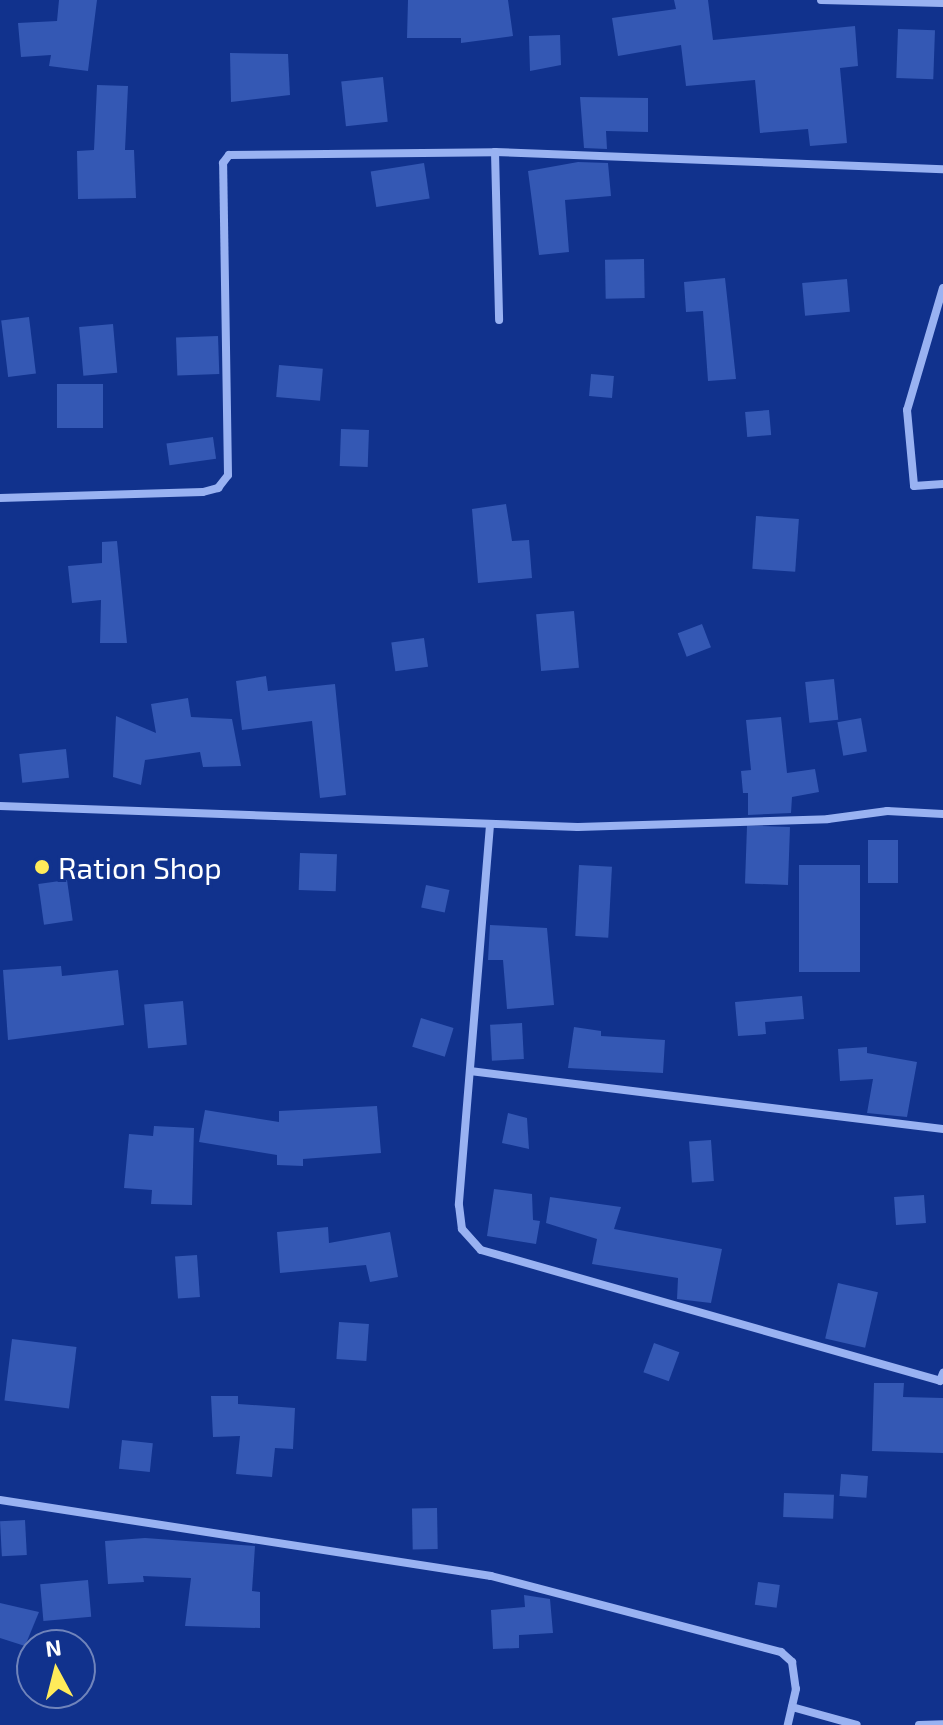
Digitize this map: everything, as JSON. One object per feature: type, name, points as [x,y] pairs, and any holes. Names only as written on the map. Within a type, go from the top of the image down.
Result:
[{"type":"street","points":[[821,0],[943,3]]},
{"type":"street","points":[[495,152],[499,320]]},
{"type":"street","points":[[0,498],[203,492],[218,488],[228,475],[223,163],[229,155],[495,152],[943,169]]},
{"type":"street","points":[[943,288],[907,410],[914,486],[943,484]]},
{"type":"street","points":[[0,806],[578,827],[828,819],[887,811],[943,814]]},
{"type":"street","points":[[490,825],[458,1217],[481,1250],[942,1379]]},
{"type":"street","points":[[470,1071],[943,1129]]},
{"type":"street","points":[[0,1500],[491,1576],[627,1608],[781,1652],[792,1662],[792,1707],[788,1725]]},
{"type":"street","points":[[792,1707],[857,1725]]},
{"type":"street","points":[[919,1725],[943,1724]]},
{"type":"building","points":[[59,0],[97,0],[88,71],[49,66],[51,55],[21,57],[18,23],[57,21]]},
{"type":"building","points":[[408,0],[508,0],[513,36],[461,43],[461,38],[407,38]]},
{"type":"building","points":[[674,0],[708,0],[713,40],[855,26],[858,66],[840,68],[847,143],[810,146],[808,129],[760,133],[755,80],[686,86],[681,45],[618,56],[612,18],[676,9]]},
{"type":"building","points":[[898,29],[935,30],[933,79],[896,78]]},
{"type":"building","points":[[560,35],[561,65],[530,71],[529,36]]},
{"type":"building","points":[[230,53],[288,54],[290,95],[231,102]]},
{"type":"building","points":[[383,77],[388,122],[346,126],[341,81]]},
{"type":"building","points":[[97,85],[128,86],[125,150],[134,150],[136,198],[78,199],[77,151],[94,150]]},
{"type":"building","points":[[580,97],[648,98],[648,132],[606,131],[607,149],[584,148]]},
{"type":"building","points":[[578,162],[608,163],[611,196],[565,200],[569,252],[539,255],[528,171]]},
{"type":"building","points":[[424,163],[430,199],[376,207],[371,171]]},
{"type":"building","points":[[644,259],[645,298],[606,299],[605,260]]},
{"type":"building","points":[[725,278],[736,379],[708,381],[703,311],[686,312],[684,282]]},
{"type":"building","points":[[847,279],[850,312],[805,316],[802,283]]},
{"type":"building","points":[[29,317],[36,374],[8,377],[1,320]]},
{"type":"building","points":[[113,324],[117,373],[83,376],[79,327]]},
{"type":"building","points":[[218,336],[219,374],[177,375],[176,337]]},
{"type":"building","points":[[279,365],[323,369],[320,401],[276,397]]},
{"type":"building","points":[[591,374],[614,376],[612,398],[589,396]]},
{"type":"building","points":[[57,384],[103,384],[103,428],[57,428]]},
{"type":"building","points":[[769,410],[771,435],[747,437],[745,412]]},
{"type":"building","points":[[341,429],[369,430],[368,467],[340,466]]},
{"type":"building","points":[[213,437],[216,459],[170,465],[166,444]]},
{"type":"building","points":[[506,504],[512,541],[529,540],[532,578],[478,583],[472,509]]},
{"type":"building","points":[[756,516],[799,519],[795,572],[752,569]]},
{"type":"building","points":[[117,541],[127,643],[100,643],[101,600],[72,603],[68,566],[102,563],[102,542]]},
{"type":"building","points":[[574,611],[579,668],[541,671],[536,614]]},
{"type":"building","points":[[702,624],[711,647],[687,657],[678,633]]},
{"type":"building","points":[[424,638],[428,667],[395,671],[391,643]]},
{"type":"building","points":[[266,676],[268,691],[335,684],[346,795],[320,798],[312,721],[242,730],[236,681]]},
{"type":"building","points":[[834,679],[838,720],[809,723],[805,682]]},
{"type":"building","points":[[188,698],[191,717],[232,719],[241,766],[203,767],[200,752],[145,760],[141,785],[113,777],[116,716],[156,733],[151,704]]},
{"type":"building","points":[[781,717],[787,773],[815,769],[819,792],[792,797],[791,813],[748,815],[748,793],[743,793],[741,771],[751,770],[746,720]]},
{"type":"building","points":[[861,718],[867,751],[843,756],[837,722]]},
{"type":"building","points":[[66,749],[69,778],[22,783],[19,754]]},
{"type":"building","points":[[747,825],[790,827],[788,885],[745,883]]},
{"type":"building","points":[[868,840],[898,840],[898,883],[868,883]]},
{"type":"building","points":[[300,853],[337,854],[336,891],[299,890]]},
{"type":"building","points":[[579,865],[612,867],[608,938],[575,936]]},
{"type":"building","points":[[799,865],[860,865],[860,972],[799,972]]},
{"type":"building","points":[[67,880],[73,921],[44,925],[38,884]]},
{"type":"building","points":[[426,885],[449,890],[445,912],[421,907]]},
{"type":"building","points":[[490,925],[547,928],[554,1005],[507,1009],[503,960],[488,960]]},
{"type":"building","points":[[61,966],[62,976],[118,970],[124,1025],[8,1040],[3,970]]},
{"type":"building","points":[[802,996],[804,1019],[765,1022],[766,1034],[738,1036],[735,1002]]},
{"type":"building","points":[[183,1001],[187,1045],[148,1048],[144,1004]]},
{"type":"building","points":[[421,1018],[454,1028],[445,1057],[412,1047]]},
{"type":"building","points":[[522,1023],[524,1059],[492,1061],[490,1025]]},
{"type":"building","points":[[574,1027],[601,1031],[601,1036],[665,1040],[663,1073],[568,1068]]},
{"type":"building","points":[[867,1047],[867,1053],[917,1062],[907,1117],[867,1113],[873,1079],[840,1081],[838,1049]]},
{"type":"building","points":[[377,1106],[381,1153],[303,1159],[303,1166],[277,1165],[277,1155],[199,1142],[205,1110],[279,1122],[279,1111]]},
{"type":"building","points":[[508,1113],[527,1118],[529,1149],[502,1143]]},
{"type":"building","points":[[154,1126],[194,1128],[192,1205],[151,1204],[152,1190],[124,1188],[129,1134],[153,1136]]},
{"type":"building","points":[[711,1140],[714,1181],[692,1182],[689,1142]]},
{"type":"building","points":[[494,1189],[532,1194],[533,1220],[540,1221],[536,1244],[487,1236]]},
{"type":"building","points":[[924,1195],[926,1223],[896,1225],[894,1197]]},
{"type":"building","points":[[550,1197],[621,1207],[614,1229],[722,1249],[711,1303],[677,1299],[678,1278],[592,1264],[597,1239],[546,1223]]},
{"type":"building","points":[[328,1227],[329,1243],[390,1232],[398,1277],[370,1282],[366,1265],[280,1273],[277,1232]]},
{"type":"building","points":[[197,1255],[200,1297],[178,1298],[175,1257]]},
{"type":"building","points":[[838,1283],[878,1292],[865,1348],[825,1339]]},
{"type":"building","points":[[339,1322],[369,1324],[366,1361],[336,1359]]},
{"type":"building","points":[[12,1339],[77,1347],[69,1408],[4,1401]]},
{"type":"building","points":[[654,1343],[679,1352],[669,1381],[643,1372]]},
{"type":"building","points":[[874,1383],[904,1383],[903,1397],[943,1398],[943,1453],[872,1451]]},
{"type":"building","points":[[211,1396],[238,1396],[238,1404],[295,1408],[293,1449],[275,1448],[272,1477],[236,1474],[240,1436],[213,1437]]},
{"type":"building","points":[[122,1440],[153,1443],[150,1472],[119,1469]]},
{"type":"building","points":[[841,1474],[868,1476],[866,1498],[839,1496]]},
{"type":"building","points":[[784,1493],[834,1495],[833,1519],[783,1517]]},
{"type":"building","points":[[412,1508],[437,1508],[438,1549],[413,1549]]},
{"type":"building","points":[[25,1520],[27,1555],[2,1556],[0,1521]]},
{"type":"building","points":[[145,1538],[255,1546],[252,1591],[260,1592],[260,1628],[185,1626],[191,1578],[143,1576],[144,1582],[108,1584],[105,1541]]},
{"type":"building","points":[[88,1580],[91,1617],[43,1621],[40,1584]]},
{"type":"building","points":[[758,1582],[780,1585],[777,1608],[755,1605]]},
{"type":"building","points":[[524,1595],[550,1599],[553,1633],[519,1635],[519,1648],[493,1649],[491,1610],[525,1607]]},
{"type":"building","points":[[0,1603],[39,1612],[32,1629],[16,1629],[16,1643],[0,1638]]},
{"type":"place","name":"Ration Shop","points":[[42,867]]}]
